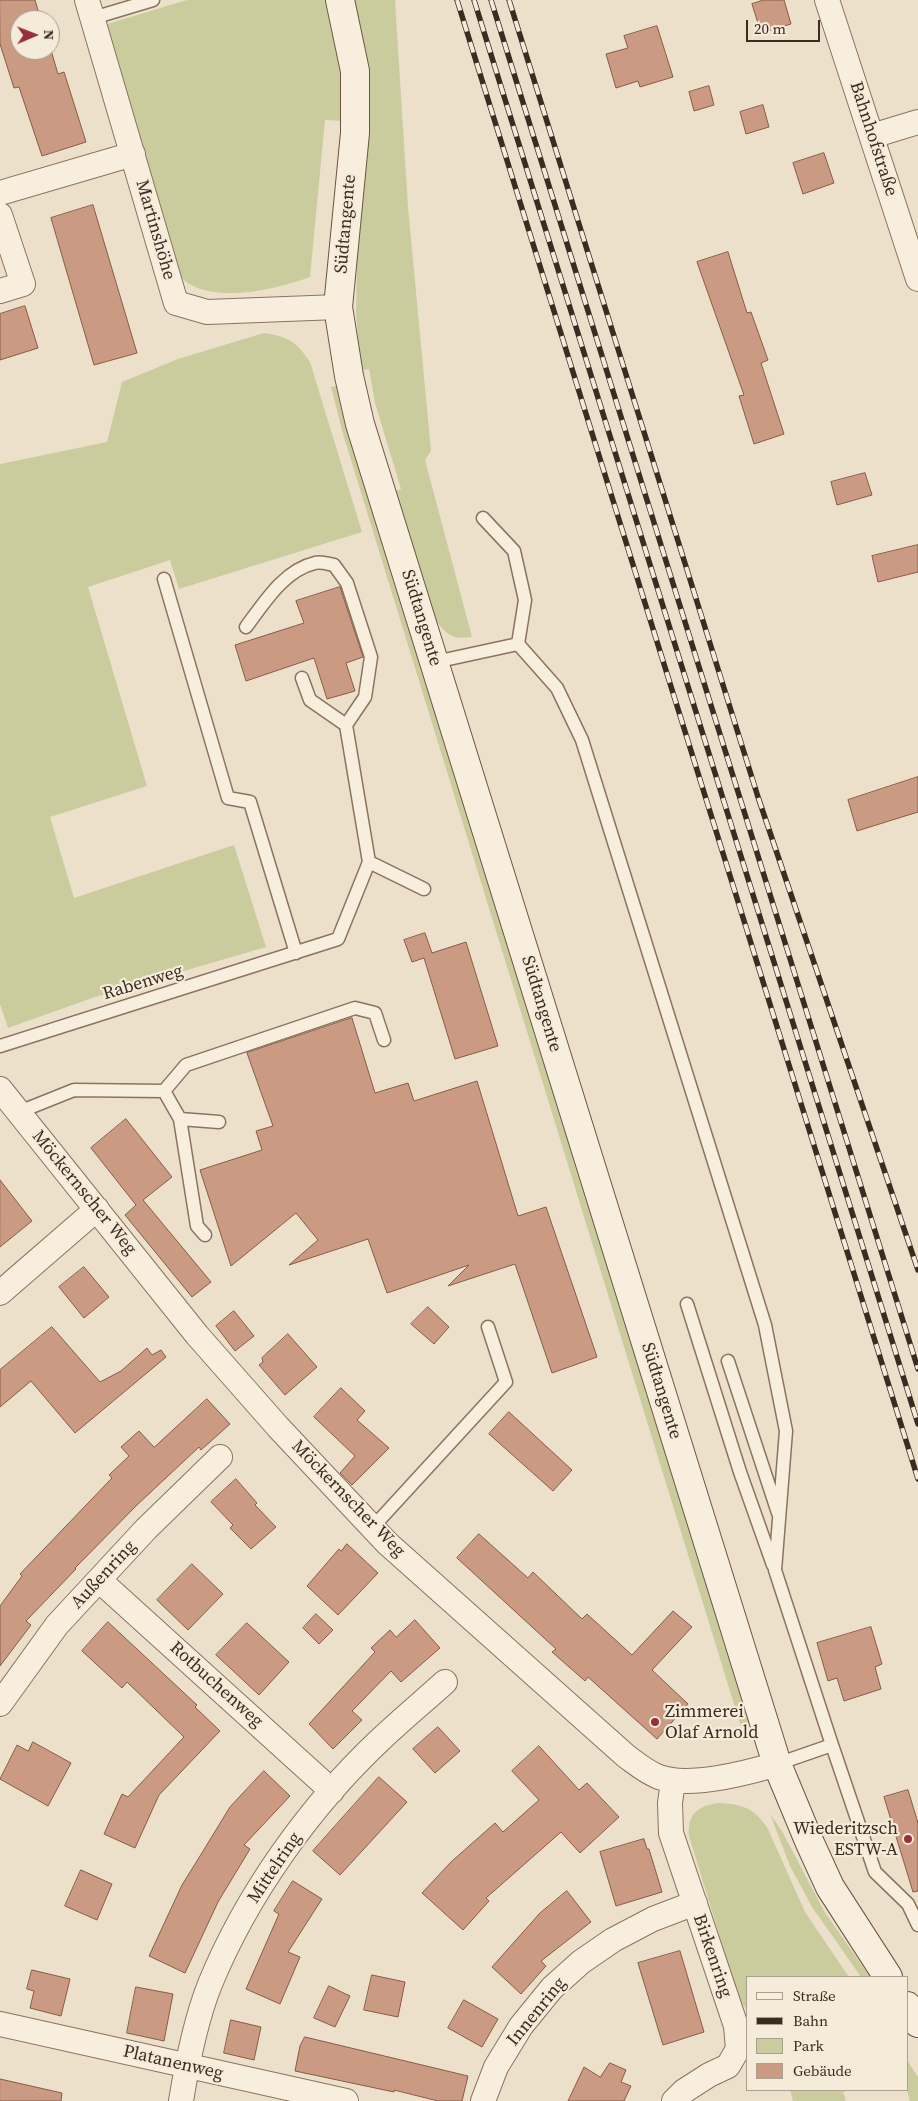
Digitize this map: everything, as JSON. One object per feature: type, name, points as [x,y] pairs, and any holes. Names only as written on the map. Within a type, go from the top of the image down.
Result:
[{"type":"street","name":"Südtangente","points":[[340,0],[355,71],[355,133],[338,307],[349,376],[360,424],[777,1764],[830,1887],[887,1976]]},
{"type":"street","name":"Bahnhofstraße","points":[[827,0],[918,279]]},
{"type":"street","name":"Martinshöhe","points":[[90,9],[176,303],[206,312],[338,307]]},
{"type":"street","points":[[872,136],[918,122]]},
{"type":"street","points":[[0,192],[133,154]]},
{"type":"street","points":[[0,215],[23,284],[0,291]]},
{"type":"street","name":"Möckernscher Weg","points":[[0,1089],[197,1334],[278,1427],[387,1543],[626,1756],[648,1772],[673,1781],[708,1779],[751,1772],[777,1764]]},
{"type":"street","points":[[0,1293],[97,1209]]},
{"type":"street","name":"Außenring","points":[[0,1704],[57,1625],[152,1522],[220,1457]]},
{"type":"street","name":"Rotbuchenweg","points":[[99,1580],[332,1791]]},
{"type":"street","name":"Mittelring","points":[[181,2101],[186,2066],[210,1984],[246,1910],[286,1849],[332,1791],[379,1741],[446,1682]]},
{"type":"street","name":"Birkenring","points":[[673,1781],[670,1803],[671,1833],[736,2026],[738,2048],[728,2066],[684,2090],[674,2101]]},
{"type":"street","name":"Innenring","points":[[484,2101],[496,2067],[521,2026],[552,1988],[581,1962],[612,1940],[653,1919],[695,1903]]},
{"type":"street","points":[[908,2008],[918,2023]]},
{"type":"street","name":"Platanenweg","points":[[0,2024],[346,2101]]},
{"type":"lane","points":[[90,9],[152,0]]},
{"type":"lane","points":[[483,518],[514,551],[525,600],[518,644]]},
{"type":"lane","points":[[246,627],[275,588],[301,568],[316,562],[334,565],[348,583],[370,657],[366,697],[346,725],[369,862],[424,889]]},
{"type":"lane","points":[[164,579],[228,798],[250,802],[296,953]]},
{"type":"lane","points":[[435,662],[518,644]]},
{"type":"lane","points":[[518,644],[557,688],[582,740],[765,1325],[786,1431],[775,1570]]},
{"type":"lane","points":[[302,678],[310,700],[346,725]]},
{"type":"lane","name":"Rabenweg","points":[[0,1046],[338,940],[369,862]]},
{"type":"lane","points":[[164,1091],[186,1065],[355,1008],[375,1013],[384,1040]]},
{"type":"lane","points":[[19,1112],[74,1090],[164,1091]]},
{"type":"lane","points":[[164,1091],[180,1119],[197,1226],[205,1235]]},
{"type":"lane","points":[[180,1119],[219,1122]]},
{"type":"lane","points":[[687,1304],[740,1472],[775,1570],[875,1872],[908,1904],[918,1926]]},
{"type":"lane","points":[[373,1527],[506,1382],[488,1327]]},
{"type":"lane","points":[[728,1361],[780,1518]]},
{"type":"lane","points":[[777,1764],[832,1745]]},
{"type":"green space","points":[[187,0],[326,0],[341,73],[342,121],[325,120],[310,277],[282,286],[250,292],[219,293],[191,285],[176,272],[104,25]]},
{"type":"green space","points":[[351,0],[395,0],[408,207],[431,451],[425,460],[472,637],[460,638],[452,636],[437,622],[396,491],[401,489],[375,403],[369,369],[361,370],[356,315],[357,260],[367,135]]},
{"type":"green space","points":[[264,333],[280,336],[291,341],[310,362],[362,532],[179,589],[170,560],[88,587],[147,786],[50,817],[74,898],[234,845],[266,947],[95,997],[8,1028],[0,1004],[0,464],[107,442],[122,382],[178,359]]},
{"type":"green space","points":[[340,385],[751,1726],[742,1730],[343,434],[331,387]]},
{"type":"green space","points":[[711,1804],[741,1806],[753,1812],[763,1822],[768,1829],[805,1912],[848,1976],[746,1976],[746,2009],[739,1999],[689,1836],[692,1817],[699,1809]]},
{"type":"green space","points":[[770,1814],[782,1831],[824,1911],[869,1976],[860,1976],[812,1907],[790,1866]]},
{"type":"green space","points":[[908,2062],[918,2077],[918,2101],[910,2101],[907,2091]]},
{"type":"green space","points":[[790,2091],[846,2091],[843,2092],[846,2101],[793,2101]]},
{"type":"building","points":[[0,0],[35,0],[38,10],[10,10],[10,60],[54,60],[58,74],[64,72],[86,142],[42,156],[19,87],[14,88],[0,44]]},
{"type":"building","points":[[764,0],[784,0],[791,24],[761,33],[752,4]]},
{"type":"building","points":[[657,26],[673,77],[640,87],[638,81],[616,88],[606,54],[628,48],[624,36]]},
{"type":"building","points":[[709,86],[714,105],[694,111],[689,92]]},
{"type":"building","points":[[763,105],[769,127],[746,134],[740,112]]},
{"type":"building","points":[[824,153],[834,183],[803,194],[793,163]]},
{"type":"building","points":[[93,205],[137,353],[94,365],[51,218]]},
{"type":"building","points":[[728,252],[747,313],[751,312],[768,360],[761,363],[784,434],[754,444],[739,396],[744,395],[697,262]]},
{"type":"building","points":[[25,306],[38,348],[0,360],[0,314]]},
{"type":"building","points":[[865,473],[872,495],[837,505],[831,482]]},
{"type":"building","points":[[918,545],[918,572],[878,582],[872,556]]},
{"type":"building","points":[[340,587],[363,657],[346,663],[355,691],[327,699],[314,658],[246,681],[235,645],[304,623],[296,601]]},
{"type":"building","points":[[918,777],[918,812],[857,831],[848,800]]},
{"type":"building","points":[[425,933],[432,953],[466,942],[498,1046],[455,1059],[424,958],[412,962],[404,940]]},
{"type":"building","points":[[352,1018],[375,1093],[408,1083],[414,1101],[477,1081],[518,1216],[546,1207],[597,1357],[552,1373],[515,1264],[448,1286],[469,1265],[387,1293],[368,1239],[289,1265],[318,1240],[296,1213],[231,1266],[200,1170],[262,1150],[256,1131],[273,1126],[247,1053]]},
{"type":"building","points":[[126,1119],[172,1177],[143,1200],[211,1282],[192,1297],[125,1215],[136,1205],[91,1148]]},
{"type":"building","points":[[0,1180],[32,1221],[0,1247]]},
{"type":"building","points":[[84,1267],[109,1297],[84,1318],[59,1287]]},
{"type":"building","points":[[428,1307],[449,1327],[434,1344],[411,1324]]},
{"type":"building","points":[[234,1311],[254,1336],[235,1351],[216,1326]]},
{"type":"building","points":[[52,1327],[100,1382],[121,1371],[147,1348],[152,1355],[161,1350],[166,1357],[75,1433],[31,1381],[0,1407],[0,1370]]},
{"type":"building","points":[[288,1334],[317,1367],[285,1395],[259,1365],[263,1362],[262,1358]]},
{"type":"building","points":[[341,1388],[365,1411],[357,1420],[389,1448],[352,1485],[340,1473],[355,1456],[314,1417]]},
{"type":"building","points":[[207,1399],[230,1424],[201,1450],[199,1447],[137,1505],[75,1568],[26,1621],[31,1625],[0,1666],[0,1606],[22,1576],[20,1574],[112,1478],[109,1475],[129,1456],[121,1447],[139,1431],[154,1447]]},
{"type":"building","points":[[509,1412],[572,1470],[553,1491],[489,1434]]},
{"type":"building","points":[[236,1479],[257,1503],[255,1505],[276,1527],[251,1549],[230,1528],[233,1525],[211,1502]]},
{"type":"building","points":[[479,1534],[528,1578],[533,1572],[582,1619],[587,1614],[632,1655],[673,1611],[692,1627],[652,1670],[688,1704],[657,1739],[588,1677],[585,1681],[552,1652],[556,1649],[457,1558]]},
{"type":"building","points":[[347,1544],[378,1573],[338,1615],[307,1586],[339,1549],[341,1551]]},
{"type":"building","points":[[192,1564],[223,1594],[188,1630],[157,1600]]},
{"type":"building","points":[[316,1614],[333,1630],[319,1644],[303,1628]]},
{"type":"building","points":[[415,1620],[440,1648],[401,1682],[391,1671],[352,1711],[362,1720],[333,1749],[309,1724],[375,1652],[371,1648],[390,1630],[396,1637]]},
{"type":"building","points":[[108,1622],[197,1705],[195,1707],[220,1731],[159,1795],[135,1848],[104,1834],[122,1794],[128,1797],[184,1737],[127,1682],[122,1688],[82,1651]]},
{"type":"building","points":[[247,1623],[289,1662],[259,1695],[216,1655]]},
{"type":"building","points":[[871,1627],[882,1664],[875,1667],[881,1689],[844,1701],[837,1678],[828,1681],[817,1643]]},
{"type":"building","points":[[438,1727],[460,1751],[435,1773],[413,1749]]},
{"type":"building","points":[[33,1742],[71,1763],[48,1806],[0,1779],[17,1745],[28,1751]]},
{"type":"building","points":[[539,1746],[579,1790],[587,1783],[619,1817],[580,1853],[561,1832],[486,1898],[489,1901],[463,1930],[422,1893],[451,1862],[495,1823],[503,1832],[539,1800],[512,1771]]},
{"type":"building","points":[[264,1771],[290,1796],[244,1845],[250,1849],[218,1902],[185,1973],[149,1956],[182,1885],[230,1807]]},
{"type":"building","points":[[379,1777],[407,1802],[340,1875],[313,1851]]},
{"type":"building","name":"Wiederitzsch ESTW-A","points":[[908,1790],[918,1823],[918,1891],[913,1892],[884,1797]]},
{"type":"building","points":[[644,1839],[647,1849],[649,1849],[662,1892],[616,1906],[600,1852]]},
{"type":"building","points":[[81,1870],[112,1884],[97,1920],[65,1906]]},
{"type":"building","points":[[293,1881],[322,1899],[288,1952],[300,1957],[280,2004],[246,1989],[279,1914],[274,1911]]},
{"type":"building","points":[[567,1891],[591,1922],[541,1961],[546,1966],[521,1994],[492,1967],[540,1913]]},
{"type":"building","points":[[680,1951],[704,2032],[663,2045],[638,1963]]},
{"type":"building","points":[[32,1970],[70,1979],[61,2016],[30,2008],[34,1991],[27,1989]]},
{"type":"building","points":[[372,1975],[405,1982],[398,2017],[364,2010]]},
{"type":"building","points":[[329,1986],[350,1996],[335,2027],[314,2018]]},
{"type":"building","points":[[136,1987],[173,1994],[164,2041],[127,2033]]},
{"type":"building","points":[[464,2000],[498,2019],[482,2047],[448,2028]]},
{"type":"building","points":[[231,2020],[261,2027],[254,2060],[224,2053]]},
{"type":"building","points":[[305,2037],[468,2076],[462,2101],[438,2101],[394,2090],[394,2092],[295,2071],[300,2046]]},
{"type":"building","points":[[610,2063],[626,2070],[621,2082],[631,2086],[624,2101],[568,2101],[584,2067],[600,2077]]},
{"type":"building","points":[[0,2079],[62,2093],[61,2101],[0,2101]]},
{"type":"railway","points":[[457,0],[918,1479]]},
{"type":"railway","points":[[474,0],[918,1424]]},
{"type":"railway","points":[[491,0],[918,1369]]},
{"type":"railway","points":[[509,0],[758,797],[918,1270]]},
{"type":"place","name":"Zimmerei Olaf Arnold","points":[[655,1722]]},
{"type":"place","name":"Wiederitzsch ESTW-A","points":[[908,1839]]}]
